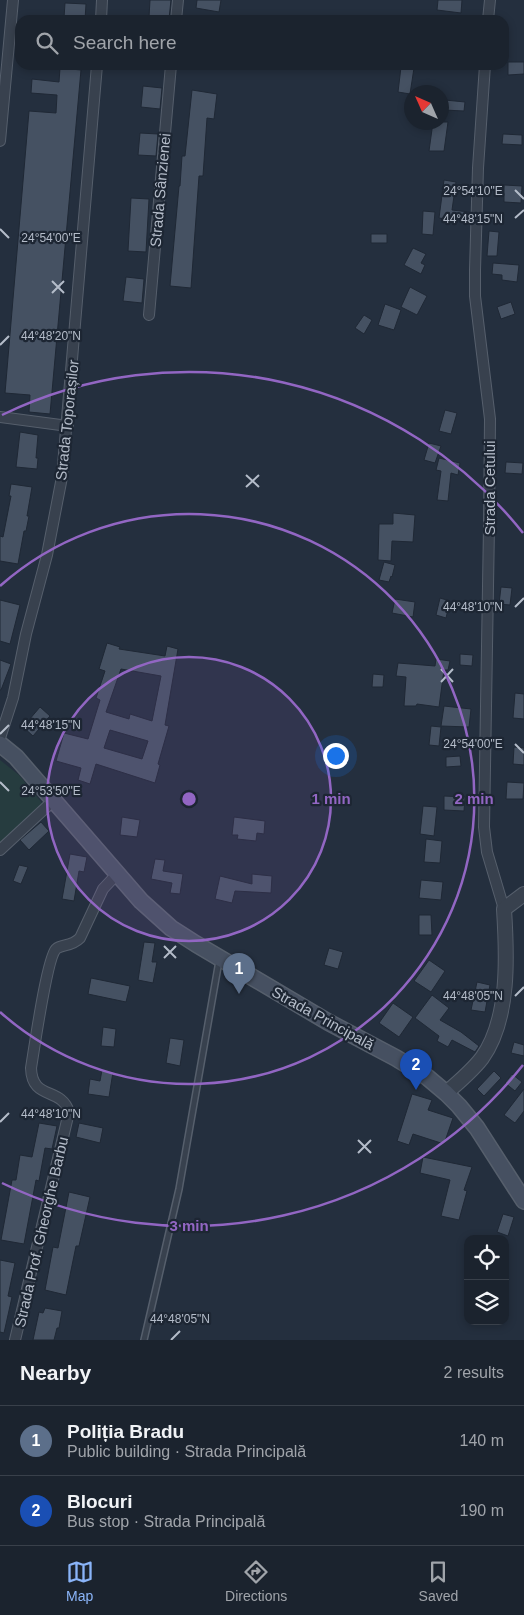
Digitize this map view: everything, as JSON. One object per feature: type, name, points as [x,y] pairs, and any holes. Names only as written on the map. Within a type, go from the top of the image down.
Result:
[{"type":"main road","name":"Strada Principală","points":[[0,744],[16,758],[142,901],[164,922],[196,944],[328,1022],[396,1058],[426,1077],[446,1093],[460,1106],[477,1128],[524,1201]]},
{"type":"street","points":[[0,141],[13,0]]},
{"type":"street","points":[[101,15],[102,0]]},
{"type":"street","points":[[176,15],[178,0]]},
{"type":"street","points":[[488,15],[490,0]]},
{"type":"street","name":"Strada Toporașilor","points":[[0,738],[13,698],[26,634],[47,555],[62,477],[68,426],[97,70]]},
{"type":"street","name":"Strada Sânzienei","points":[[149,315],[171,70]]},
{"type":"street","name":"Strada Cetului","points":[[485,70],[478,168],[475,270],[476,296],[490,419],[484,827],[488,852],[504,909]]},
{"type":"street","points":[[0,417],[68,426]]},
{"type":"street","points":[[0,850],[54,800]]},
{"type":"street","name":"Strada Prof. Gheorghe Barbu","points":[[15,1340],[69,1112],[67,1104],[60,1098],[41,1090],[31,1079],[31,1068],[48,971],[52,955],[56,950],[60,947],[74,944],[80,938],[103,889],[118,873]]},
{"type":"street","points":[[446,1093],[470,1072],[482,1057],[498,1023],[504,997],[506,942],[504,909],[524,894]]},
{"type":"lane","points":[[144,1340],[179,1189],[220,958]]},
{"type":"green space","points":[[0,760],[19,775],[42,803],[0,844]]},
{"type":"building","points":[[150,0],[171,0],[169,15],[149,15]]},
{"type":"building","points":[[197,0],[221,0],[219,12],[196,8]]},
{"type":"building","points":[[438,0],[462,0],[461,13],[437,10]]},
{"type":"building","points":[[65,3],[86,4],[85,15],[64,15]]},
{"type":"building","points":[[509,62],[524,62],[524,74],[508,75]]},
{"type":"building","points":[[60,70],[81,70],[50,414],[29,412],[30,395],[5,393],[29,111],[56,113],[57,95],[31,93],[32,79],[59,82]]},
{"type":"building","points":[[401,70],[414,70],[411,85],[404,85],[404,93],[398,92]]},
{"type":"building","points":[[143,86],[162,88],[160,109],[141,107]]},
{"type":"building","points":[[192,90],[217,94],[214,119],[207,118],[203,176],[199,176],[191,288],[170,286],[182,156],[185,156]]},
{"type":"building","points":[[449,100],[465,102],[464,111],[449,110]]},
{"type":"building","points":[[432,130],[447,130],[444,151],[429,151]]},
{"type":"building","points":[[140,133],[158,134],[156,156],[138,155]]},
{"type":"building","points":[[503,134],[522,135],[522,145],[502,144]]},
{"type":"building","points":[[444,180],[456,182],[452,210],[469,212],[468,222],[439,218]]},
{"type":"building","points":[[504,185],[522,186],[521,203],[504,202]]},
{"type":"building","points":[[131,198],[149,199],[146,252],[128,251]]},
{"type":"building","points":[[423,211],[435,212],[433,235],[422,234]]},
{"type":"building","points":[[489,231],[499,232],[497,256],[487,256]]},
{"type":"building","points":[[371,234],[387,234],[387,243],[371,243]]},
{"type":"building","points":[[413,248],[426,254],[421,263],[425,265],[421,274],[404,265]]},
{"type":"building","points":[[493,263],[519,265],[517,282],[502,280],[502,275],[492,274]]},
{"type":"building","points":[[126,277],[144,279],[142,303],[123,301]]},
{"type":"building","points":[[410,287],[427,296],[417,315],[401,307]]},
{"type":"building","points":[[511,302],[515,314],[501,319],[497,307]]},
{"type":"building","points":[[385,304],[401,310],[394,330],[378,325]]},
{"type":"building","points":[[364,315],[372,320],[364,334],[355,328]]},
{"type":"building","points":[[445,410],[457,413],[451,434],[439,431]]},
{"type":"building","points":[[20,432],[38,435],[37,469],[16,467]]},
{"type":"building","points":[[429,443],[441,446],[435,463],[424,460]]},
{"type":"building","points":[[439,458],[460,463],[458,475],[451,473],[448,501],[437,500],[441,471],[436,470]]},
{"type":"building","points":[[506,462],[523,463],[522,474],[505,473]]},
{"type":"building","points":[[11,484],[32,487],[27,516],[29,516],[26,531],[24,531],[18,564],[0,561],[0,536],[3,537],[11,496],[9,496]]},
{"type":"building","points":[[393,513],[415,515],[413,542],[392,541],[391,561],[378,560],[379,524],[393,524]]},
{"type":"building","points":[[384,562],[395,565],[389,582],[379,580]]},
{"type":"building","points":[[501,587],[512,588],[510,605],[499,604]]},
{"type":"building","points":[[440,598],[450,601],[446,618],[436,615]]},
{"type":"building","points":[[395,599],[415,602],[413,617],[392,613]]},
{"type":"building","points":[[0,600],[20,605],[10,644],[0,641]]},
{"type":"building","points":[[107,643],[120,647],[119,649],[165,656],[167,646],[178,649],[165,725],[169,726],[158,764],[160,765],[155,783],[96,764],[90,784],[78,780],[81,768],[56,761],[64,733],[88,739],[100,700],[96,698],[105,671],[99,669]],"holes":[[[121,669],[161,676],[152,721],[130,714],[129,719],[106,712]],[[110,730],[148,741],[142,759],[104,748]]]},
{"type":"building","points":[[460,654],[473,655],[472,666],[460,665]]},
{"type":"building","points":[[436,659],[450,661],[448,670],[444,670],[439,707],[417,704],[416,706],[404,706],[406,677],[396,676],[398,663],[435,666]]},
{"type":"building","points":[[0,660],[11,664],[1,690],[0,690]]},
{"type":"building","points":[[373,674],[384,675],[383,687],[372,687]]},
{"type":"building","points":[[515,693],[524,694],[524,719],[513,718]]},
{"type":"building","points":[[444,706],[471,709],[469,727],[441,726]]},
{"type":"building","points":[[40,707],[50,716],[33,736],[23,727]]},
{"type":"building","points":[[431,726],[441,727],[439,746],[429,745]]},
{"type":"building","points":[[514,747],[524,748],[524,765],[513,764]]},
{"type":"building","points":[[460,756],[461,766],[446,767],[446,757]]},
{"type":"building","points":[[507,782],[524,783],[523,799],[506,799]]},
{"type":"building","points":[[444,796],[465,797],[464,811],[444,810]]},
{"type":"building","points":[[423,806],[437,807],[434,836],[420,834]]},
{"type":"building","points":[[122,817],[140,820],[137,837],[120,835]]},
{"type":"building","points":[[234,817],[265,821],[264,834],[257,833],[256,841],[237,839],[238,835],[232,835]]},
{"type":"building","points":[[41,822],[49,831],[29,850],[20,840]]},
{"type":"building","points":[[426,839],[442,841],[440,863],[424,862]]},
{"type":"building","points":[[70,854],[87,857],[84,872],[79,871],[74,901],[62,899]]},
{"type":"building","points":[[155,859],[165,860],[163,871],[183,874],[180,894],[170,893],[172,883],[151,879]]},
{"type":"building","points":[[19,865],[28,867],[21,884],[13,881]]},
{"type":"building","points":[[252,874],[272,876],[271,893],[235,891],[232,903],[215,899],[220,876],[252,884]]},
{"type":"building","points":[[421,880],[443,882],[441,900],[419,898]]},
{"type":"building","points":[[419,915],[431,915],[432,935],[419,935]]},
{"type":"building","points":[[144,942],[155,943],[152,962],[157,962],[153,983],[138,980]]},
{"type":"building","points":[[329,948],[343,952],[338,969],[324,965]]},
{"type":"building","points":[[429,960],[445,971],[431,992],[414,981]]},
{"type":"building","points":[[91,978],[130,986],[126,1002],[88,994]]},
{"type":"building","points":[[477,982],[490,985],[485,1012],[471,1010]]},
{"type":"building","points":[[432,995],[449,1008],[440,1020],[461,1032],[479,1046],[475,1052],[452,1040],[448,1047],[437,1041],[439,1036],[415,1018]]},
{"type":"building","points":[[393,1003],[413,1017],[399,1037],[379,1023]]},
{"type":"building","points":[[103,1027],[116,1029],[114,1047],[101,1046]]},
{"type":"building","points":[[170,1038],[184,1040],[180,1066],[166,1063]]},
{"type":"building","points":[[514,1042],[524,1045],[524,1056],[511,1053]]},
{"type":"building","points":[[102,1070],[113,1072],[109,1097],[88,1094],[90,1079],[100,1081]]},
{"type":"building","points":[[494,1071],[501,1078],[484,1096],[477,1089]]},
{"type":"building","points":[[512,1074],[522,1082],[515,1091],[505,1083]]},
{"type":"building","points":[[524,1089],[524,1111],[515,1123],[504,1115]]},
{"type":"building","points":[[412,1094],[432,1100],[428,1110],[453,1118],[444,1144],[413,1134],[409,1145],[397,1141]]},
{"type":"building","points":[[39,1123],[57,1126],[52,1149],[45,1148],[39,1181],[36,1180],[24,1244],[1,1240],[12,1180],[16,1180],[20,1155],[32,1157]]},
{"type":"building","points":[[79,1123],[103,1128],[100,1143],[76,1137]]},
{"type":"building","points":[[423,1157],[472,1167],[464,1190],[467,1191],[459,1220],[441,1216],[450,1180],[420,1173]]},
{"type":"building","points":[[69,1192],[90,1197],[79,1246],[76,1246],[66,1295],[45,1290],[53,1247],[58,1248]]},
{"type":"building","points":[[503,1214],[514,1217],[508,1235],[497,1232]]},
{"type":"building","points":[[0,1260],[15,1263],[8,1296],[12,1297],[4,1333],[0,1332]]},
{"type":"building","points":[[45,1308],[62,1311],[59,1328],[57,1328],[54,1340],[33,1340],[39,1312],[43,1313]]},
{"type":"place","name":"Poliția Bradu","points":[[239,994]]},
{"type":"place","name":"Blocuri","points":[[416,1090]]}]
